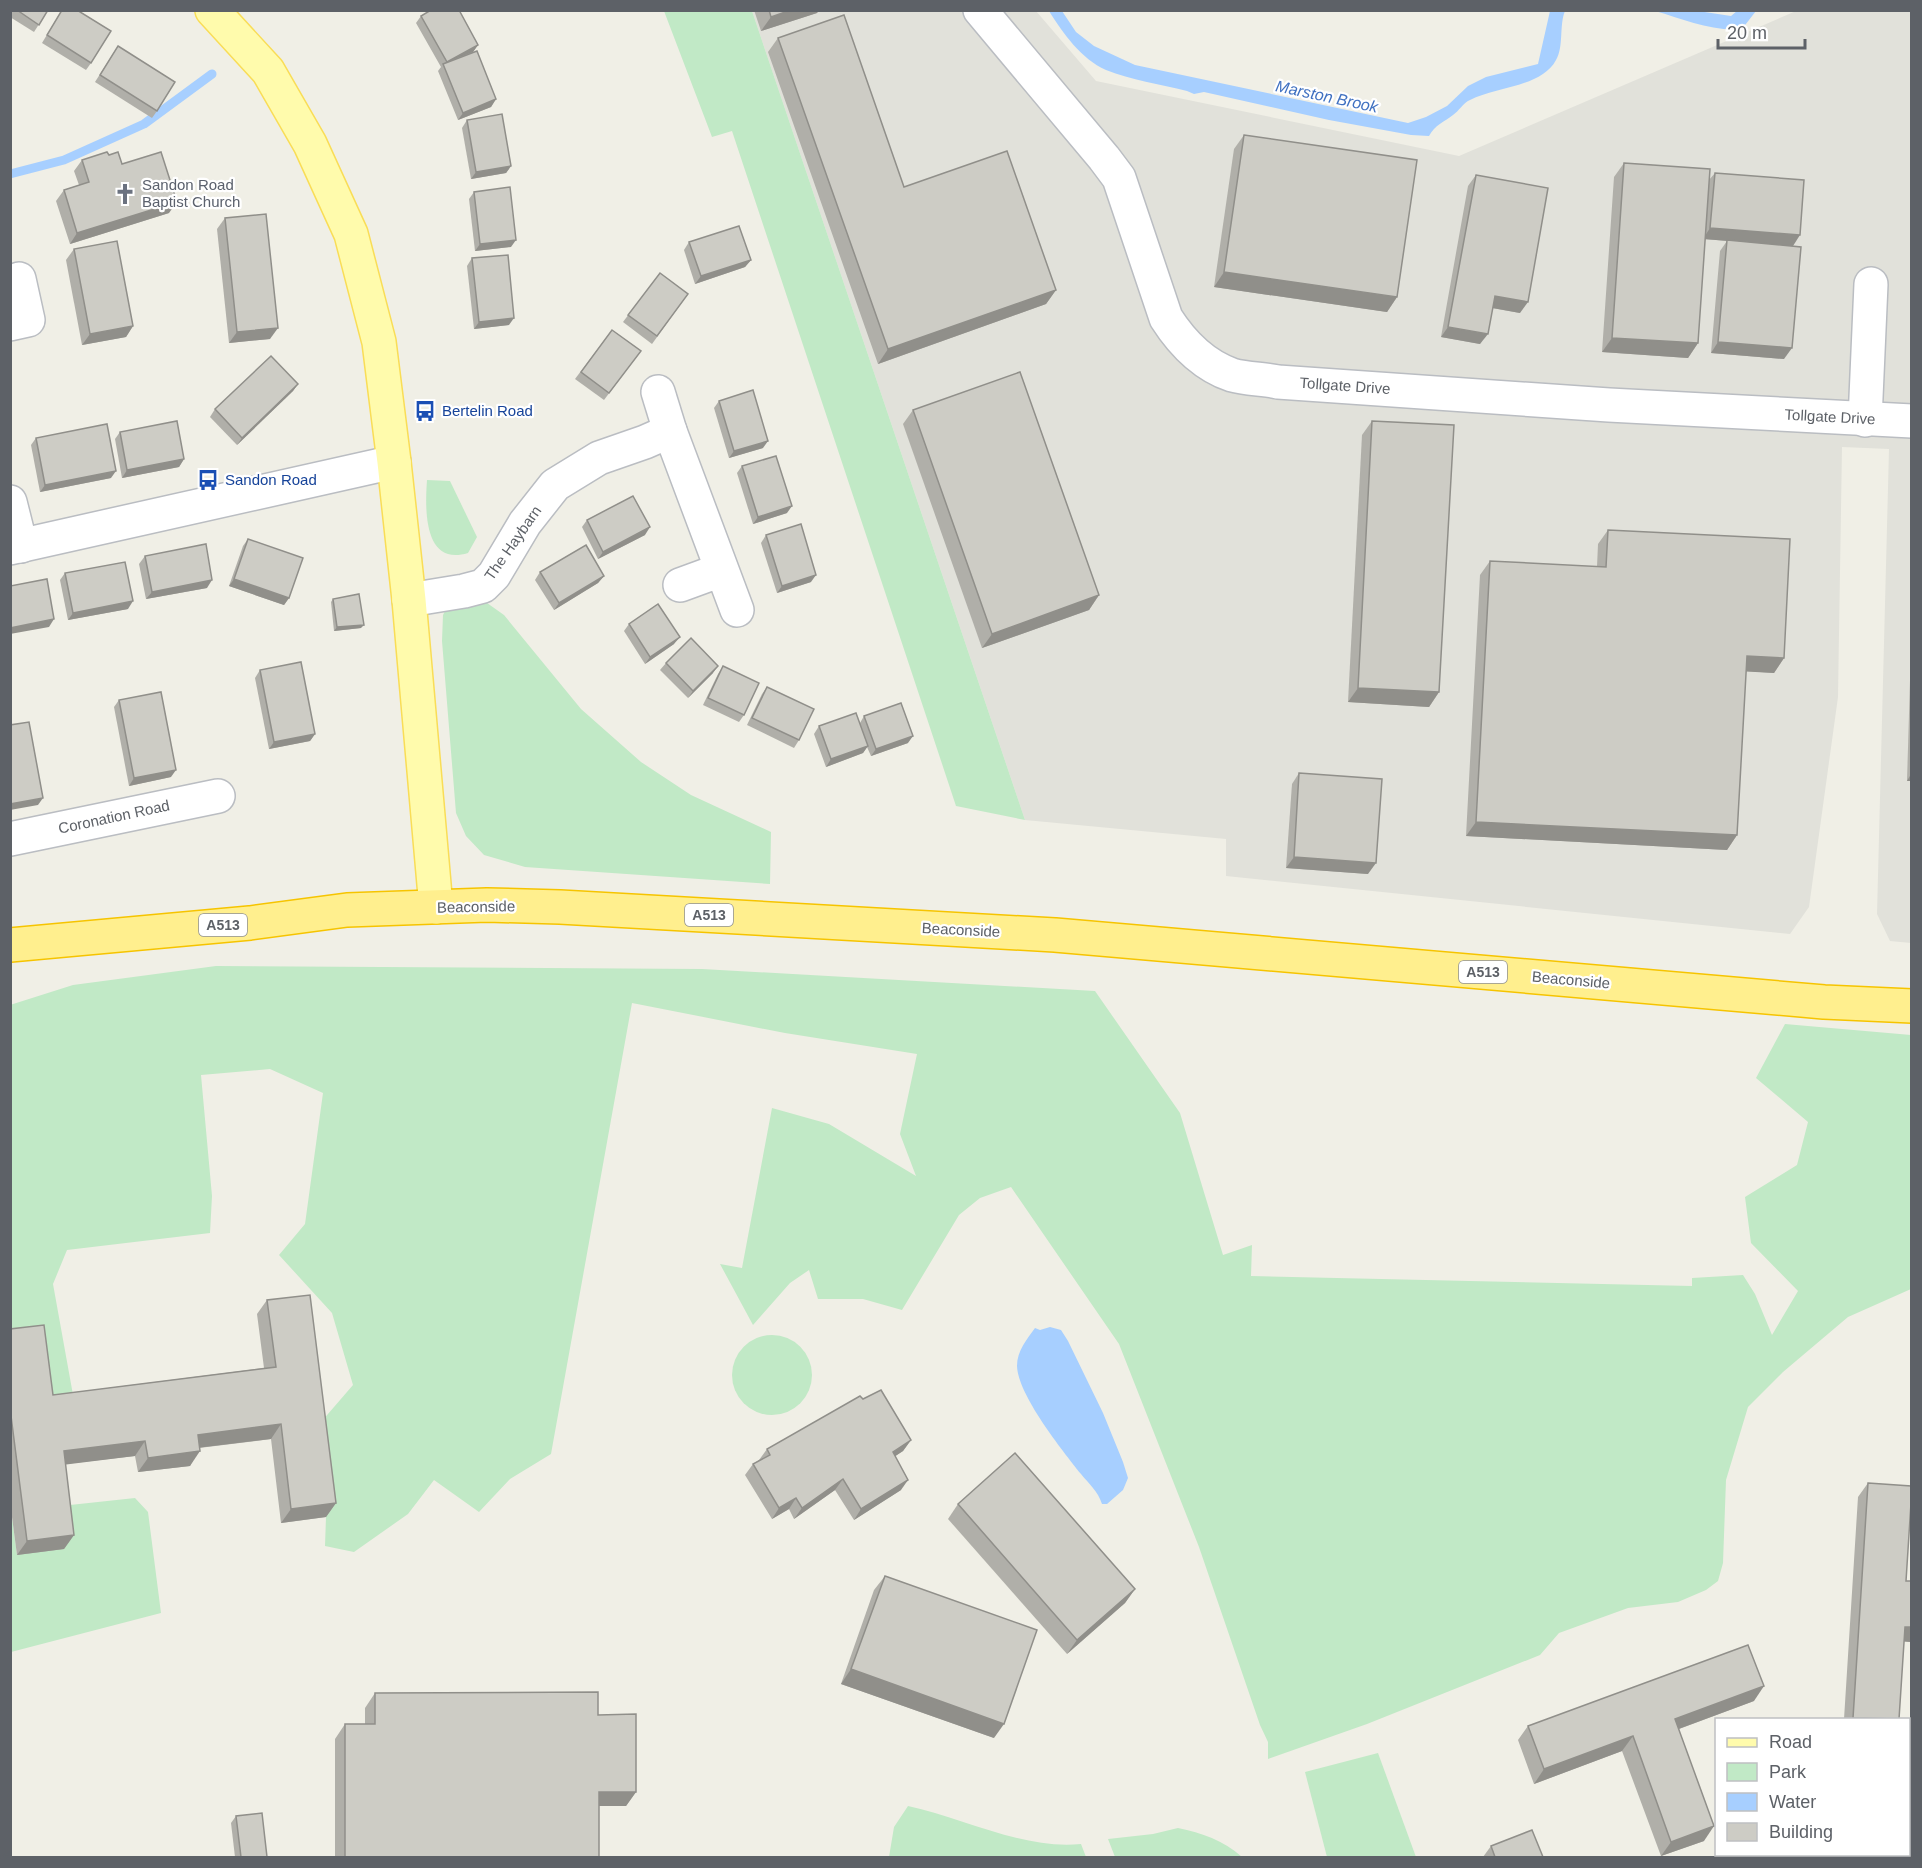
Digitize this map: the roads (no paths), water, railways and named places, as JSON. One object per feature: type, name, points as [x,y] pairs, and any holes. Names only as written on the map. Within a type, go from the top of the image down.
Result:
[{"type":"highway","name":"Beaconside","points":[[10,945],[250,923],[347,910],[487,905],[560,907],[1055,935],[1824,1002],[1911,1006]]},
{"type":"main road","points":[[212,10],[268,71],[310,144],[351,234],[379,342],[409,600],[436,907]]},
{"type":"street","name":"Tollgate Drive","points":[[980,10],[1119,178],[1166,318],[1174,331],[1186,346],[1205,361],[1232,375],[1287,382],[1598,404],[1911,422]]},
{"type":"street","points":[[10,324],[28,320],[19,279]]},
{"type":"street","points":[[1865,420],[1871,284]]},
{"type":"street","points":[[658,392],[670,431],[736,610]]},
{"type":"street","name":"The Haybarn","points":[[409,600],[483,586],[494,575],[525,523],[555,485],[599,458],[670,431]]},
{"type":"street","points":[[10,502],[16,547],[394,462]]},
{"type":"street","points":[[680,585],[721,570]]},
{"type":"street","name":"Coronation Road","points":[[10,839],[218,796]]},
{"type":"water","points":[[1049,11],[1062,11],[1076,32],[1094,46],[1135,65],[1408,123],[1447,106],[1468,86],[1486,77],[1538,64],[1550,11],[1565,11],[1558,55],[1549,69],[1529,81],[1468,101],[1437,126],[1429,136],[1411,135],[1329,120],[1204,92],[1194,94],[1106,70],[1081,52]]},
{"type":"water","points":[[1655,11],[1698,11],[1731,16],[1737,11],[1756,11],[1742,29],[1720,29]]},
{"type":"water","points":[[1050,1327],[1061,1330],[1068,1341],[1103,1413],[1123,1462],[1128,1478],[1123,1490],[1107,1504],[1102,1504],[1096,1491],[1053,1437],[1033,1407],[1019,1378],[1017,1361],[1023,1345],[1035,1328],[1040,1330]]},
{"type":"waterway","points":[[10,174],[64,160],[144,124],[212,74]]},
{"type":"place","name":"Sandon Road Baptist Church","points":[[125,194]]},
{"type":"place","name":"Bertelin Road","points":[[425,411]]},
{"type":"place","name":"Sandon Road","points":[[208,480]]},
{"type":"water label","name":"Marston Brook","points":[[1327,96]]}]
